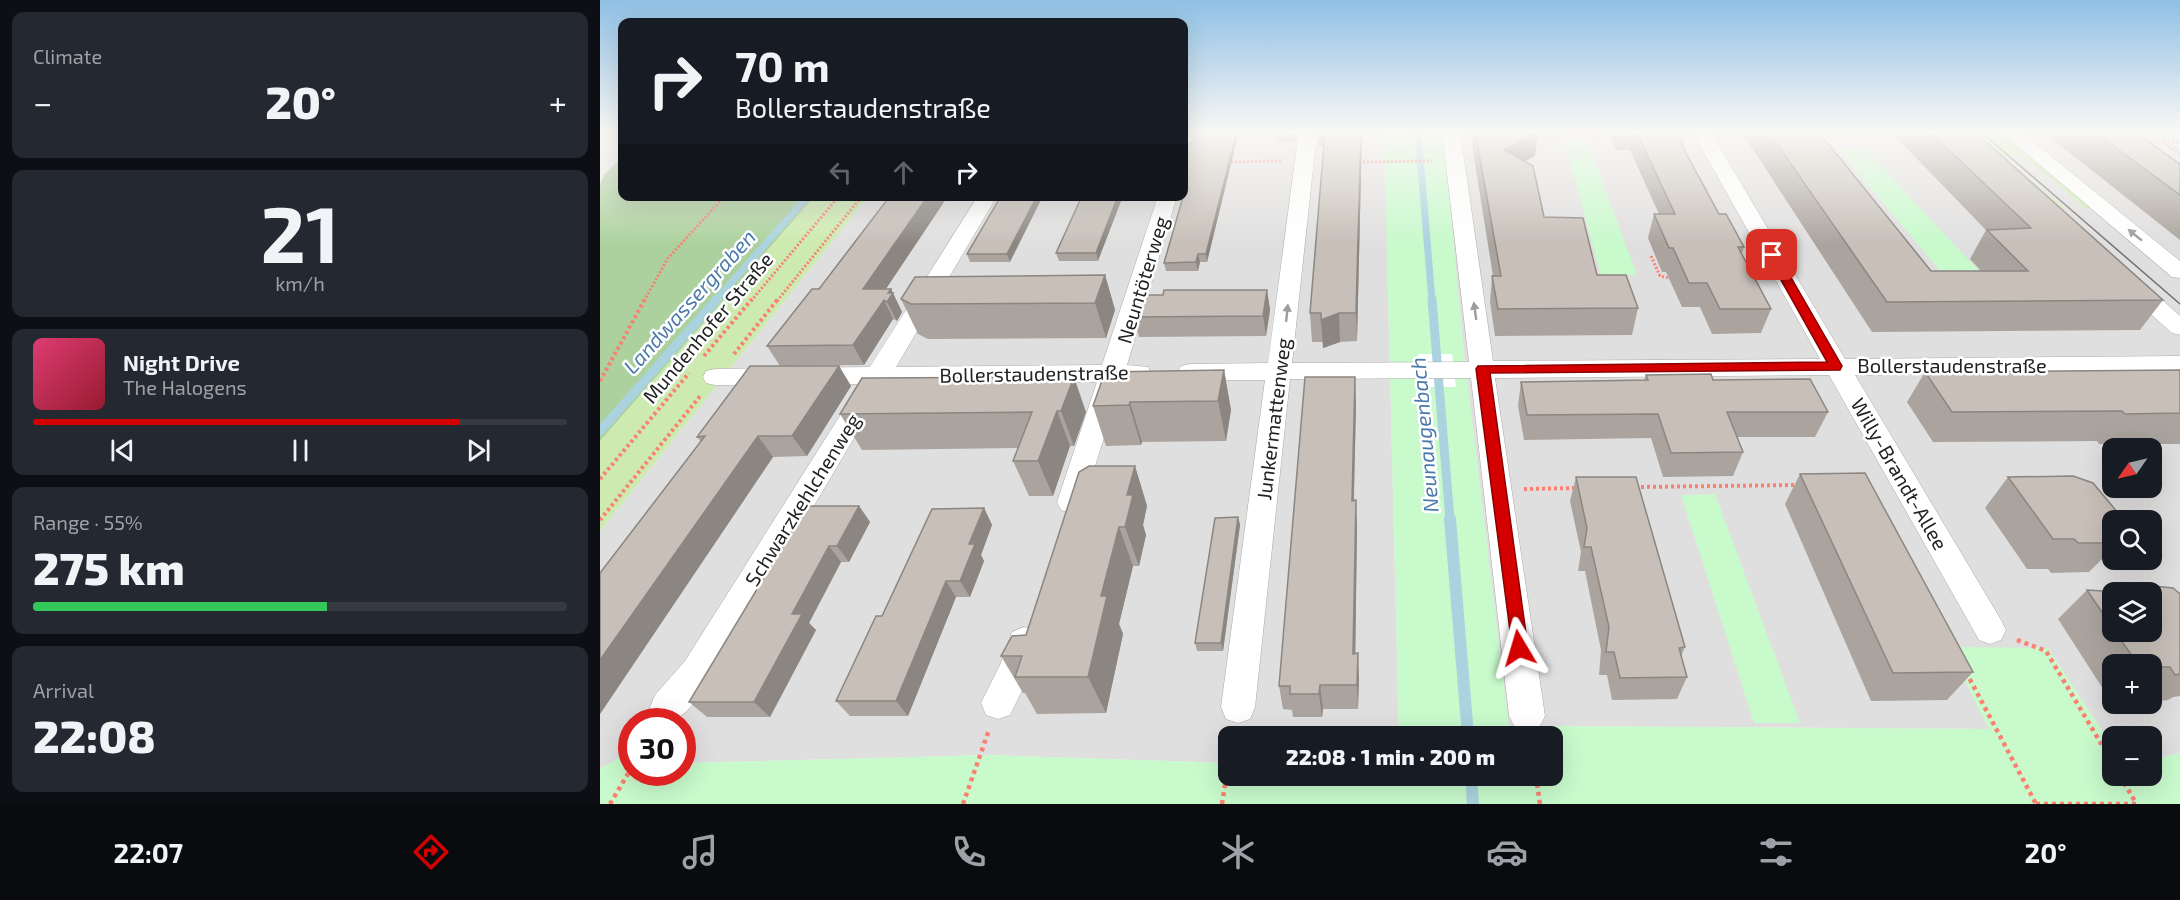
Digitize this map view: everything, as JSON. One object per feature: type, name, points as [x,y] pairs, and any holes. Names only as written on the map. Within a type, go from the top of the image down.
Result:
[{"type":"street","name":"Junkermattenweg","points":[[1238,707],[1304,169]]},
{"type":"street","points":[[1454,169],[1468,369],[1499,489],[1527,716]]},
{"type":"street","name":"Willy-Brandt-Allee","points":[[1723,169],[1990,630]]},
{"type":"street","points":[[2055,169],[2180,272]]},
{"type":"street","name":"Schwarzkehlchenweg","points":[[667,707],[697,672],[985,201]]},
{"type":"street","name":"Neuntöterweg","points":[[1063,527],[1114,373],[1166,201]]},
{"type":"street","points":[[2120,274],[2180,328]]},
{"type":"street","name":"Bollerstaudenstraße","points":[[704,367],[880,376],[2180,364]]},
{"type":"street","points":[[998,703],[1015,670],[1033,615]]},
{"type":"path","points":[[600,381],[668,258],[720,201]]},
{"type":"path","name":"Mundenhofer Straße","points":[[600,479],[704,367],[835,201]]},
{"type":"path","points":[[1651,256],[1660,276],[1672,278],[1677,288]]},
{"type":"path","points":[[1627,487],[1801,485]]},
{"type":"path","points":[[1499,489],[1581,488]]},
{"type":"path","points":[[1990,630],[2046,651],[2102,745]]},
{"type":"path","points":[[1961,663],[2036,804],[2138,804]]},
{"type":"path","points":[[963,804],[998,703]]},
{"type":"path","points":[[610,804],[621,786]]},
{"type":"path","points":[[1222,804],[1225,786]]},
{"type":"path","points":[[1537,786],[1540,804]]},
{"type":"path","points":[[2126,786],[2138,804]]},
{"type":"shaded area","points":[[1188,169],[1385,169],[1399,726],[1218,726],[1218,763],[988,755],[696,763],[696,708],[618,708],[618,759],[600,769],[600,531],[865,201],[1188,201]]},
{"type":"shaded area","points":[[1447,169],[2180,169],[2180,753],[2162,757],[2162,726],[2102,726],[2102,731],[2047,648],[1990,729],[1509,726],[1464,354]]},
{"type":"green space","points":[[610,169],[618,169],[618,201],[810,201],[600,441],[600,184]]},
{"type":"green space","points":[[1385,169],[1447,169],[1464,354],[1509,726],[1399,726]]},
{"type":"green space","points":[[1572,169],[1597,169],[1637,275],[1601,275]]},
{"type":"green space","points":[[1854,169],[1883,169],[1979,271],[1941,272]]},
{"type":"green space","points":[[2009,169],[2018,169],[2065,209],[2055,209]]},
{"type":"green space","points":[[2039,169],[2048,169],[2095,208],[2085,208]]},
{"type":"green space","points":[[810,201],[865,201],[600,531],[600,441]]},
{"type":"green space","points":[[1715,494],[1800,723],[1754,723],[1681,495]]},
{"type":"green space","points":[[1948,647],[2048,648],[2102,731],[2102,786],[2162,786],[2162,757],[2180,753],[2180,804],[600,804],[600,769],[618,759],[618,786],[696,786],[696,763],[988,755],[1218,763],[1218,786],[1563,786],[1563,726],[1989,729]]},
{"type":"pier","points":[[1418,354],[1452,354],[1456,387],[1422,387]]},
{"type":"building","points":[[1188,169],[1228,169],[1206,254],[1198,254],[1196,262],[1164,263],[1182,201],[1188,201]]},
{"type":"building","points":[[1322,169],[1360,169],[1356,313],[1339,313],[1321,320],[1321,313],[1310,313]]},
{"type":"building","points":[[1482,169],[1534,169],[1544,217],[1583,218],[1597,275],[1626,275],[1638,308],[1498,309],[1492,276],[1501,276]]},
{"type":"building","points":[[1654,169],[1694,169],[1719,214],[1726,214],[1744,247],[1738,247],[1771,309],[1720,309],[1707,283],[1689,283],[1673,248],[1669,248],[1654,214],[1675,214]]},
{"type":"building","points":[[1794,169],[1848,169],[1931,271],[2028,271],[1987,230],[2031,228],[1968,169],[2016,169],[2163,300],[1887,302]]},
{"type":"building","points":[[2144,169],[2180,169],[2180,195]]},
{"type":"building","points":[[886,201],[925,201],[863,289],[891,289],[888,293],[893,293],[887,302],[884,300],[853,345],[767,346],[812,289],[819,289]]},
{"type":"building","points":[[998,201],[1034,201],[1007,254],[967,254]]},
{"type":"building","points":[[1080,201],[1116,201],[1096,253],[1056,253]]},
{"type":"building","points":[[1105,275],[1095,303],[911,304],[901,299],[915,277]]},
{"type":"building","points":[[1164,290],[1267,290],[1263,316],[1134,317],[1140,295],[1163,295]]},
{"type":"building","points":[[750,366],[839,366],[792,436],[758,436],[600,660],[600,573],[705,436],[697,437]]},
{"type":"building","points":[[1224,370],[1218,401],[1130,402],[1129,405],[1093,406],[1105,372]]},
{"type":"building","points":[[2180,370],[2180,413],[2125,414],[2122,411],[1952,412],[1925,372]]},
{"type":"building","points":[[1711,374],[1713,380],[1810,379],[1828,412],[1727,412],[1743,452],[1671,453],[1658,414],[1527,415],[1521,382],[1648,380],[1646,375]]},
{"type":"building","points":[[1074,377],[1061,411],[1057,411],[1038,461],[1013,461],[1032,412],[840,414],[862,378]]},
{"type":"building","points":[[1305,377],[1355,377],[1352,501],[1356,500],[1353,654],[1358,653],[1357,685],[1320,685],[1319,694],[1290,694],[1290,686],[1279,686]]},
{"type":"building","points":[[1089,466],[1135,466],[1127,495],[1133,495],[1125,527],[1119,527],[1101,596],[1107,596],[1088,677],[1015,677],[1022,656],[1001,656],[1012,636],[1026,635],[1079,472]]},
{"type":"building","points":[[1865,473],[1973,672],[1893,673],[1800,474]]},
{"type":"building","points":[[2073,476],[2093,483],[2102,494],[2102,498],[2106,498],[2116,510],[2102,510],[2102,543],[2078,543],[2074,539],[2053,539],[2008,477]]},
{"type":"building","points":[[1576,477],[1636,477],[1685,647],[1679,648],[1687,677],[1620,678],[1614,652],[1606,652],[1609,627],[1591,547],[1584,547],[1587,528]]},
{"type":"building","points":[[807,506],[859,506],[837,546],[829,546],[792,614],[802,614],[754,702],[689,702]]},
{"type":"building","points":[[984,508],[969,544],[975,544],[960,581],[946,581],[896,701],[836,701],[876,616],[882,616],[932,509]]},
{"type":"building","points":[[1238,517],[1221,643],[1195,643],[1215,518]]},
{"type":"building","points":[[2162,587],[2173,588],[2180,594],[2180,674],[2175,675],[2170,667],[2162,667],[2162,654],[2131,654],[2122,642],[2162,642]]},
{"type":"building","points":[[2087,590],[2102,591],[2102,612]]},
{"type":"waterway","name":"Neunaugenbach","points":[[1421,169],[1432,301]]},
{"type":"waterway","name":"Landwassergraben","points":[[715,301],[804,201]]},
{"type":"waterway","name":"Landwassergraben","points":[[600,431],[717,299]]},
{"type":"waterway","name":"Neunaugenbach","points":[[1432,299],[1450,520]]},
{"type":"waterway","name":"Neunaugenbach","points":[[1450,519],[1467,726]]},
{"type":"waterway","name":"Neunaugenbach","points":[[1472,786],[1473,804]]},
{"type":"tram line","points":[[2023,169],[2180,304]]},
{"type":"route","points":[[1519,648],[1483,369],[1836,366],[1772,255]]}]
